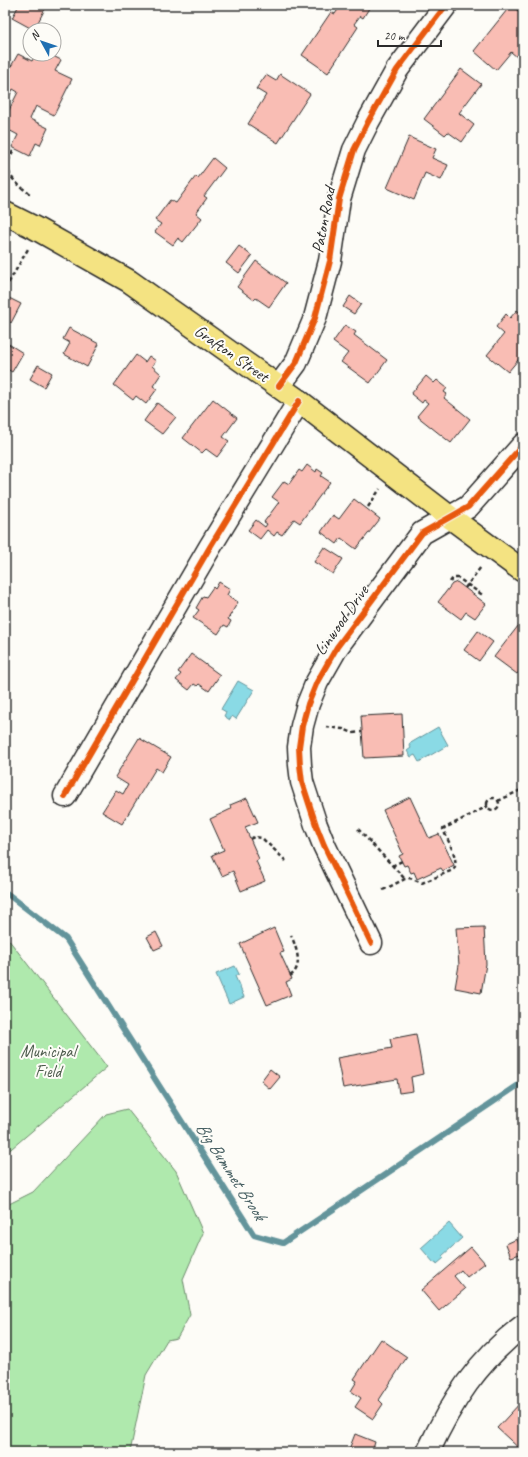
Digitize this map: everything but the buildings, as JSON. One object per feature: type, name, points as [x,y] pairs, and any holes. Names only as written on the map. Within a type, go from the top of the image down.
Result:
[{"type":"main road","name":"Grafton Street","points":[[5,213],[35,228],[129,281],[279,386],[451,518],[523,571]]},
{"type":"street","name":"Paton Road","points":[[279,386],[296,363],[315,318],[330,261],[339,199],[354,150],[397,70],[446,5]]},
{"type":"street","points":[[65,796],[210,547],[299,401]]},
{"type":"street","name":"Linwood Drive","points":[[371,943],[327,852],[307,797],[300,765],[299,747],[302,726],[316,682],[337,647],[422,533],[451,518],[468,507],[523,445]]},
{"type":"street","points":[[433,1449],[456,1397],[475,1373],[507,1339],[523,1326]]},
{"type":"path","points":[[13,151],[9,157],[6,167],[12,179],[31,195]]},
{"type":"path","points":[[5,289],[28,249]]},
{"type":"path","points":[[368,507],[380,489]]},
{"type":"path","points":[[465,588],[481,566]]},
{"type":"path","points":[[450,582],[454,578],[458,578],[484,596]]},
{"type":"path","points":[[326,727],[343,729],[353,733],[362,732]]},
{"type":"path","points":[[498,801],[521,790]]},
{"type":"path","points":[[488,806],[488,801],[491,798],[498,801]]},
{"type":"path","points":[[488,806],[490,809],[496,809],[499,804],[498,801]]},
{"type":"path","points":[[383,890],[405,879],[410,878],[422,883],[453,870],[455,868],[456,860],[443,829],[488,806]]},
{"type":"path","points":[[358,829],[405,879]]},
{"type":"path","points":[[250,839],[254,837],[262,838],[286,861]]},
{"type":"path","points":[[392,866],[402,861]]},
{"type":"path","points":[[290,976],[294,973],[297,967],[298,957],[291,935]]},
{"type":"green space","name":"Municipal Field","points":[[5,935],[107,1067],[5,1154]]},
{"type":"green space","points":[[127,1109],[176,1171],[203,1233],[183,1279],[190,1315],[177,1338],[167,1340],[146,1375],[130,1452],[5,1452],[5,1208],[9,1204],[33,1192],[106,1114]]},
{"type":"water","points":[[238,681],[254,690],[236,719],[232,716],[230,720],[224,716],[226,712],[221,709]]},
{"type":"water","points":[[438,727],[448,745],[419,762],[415,755],[411,757],[407,751],[411,748],[409,744]]},
{"type":"water","points":[[235,966],[239,974],[235,976],[244,997],[229,1004],[216,974]]},
{"type":"water","points":[[449,1223],[462,1238],[442,1256],[444,1258],[437,1264],[436,1262],[434,1263],[421,1248]]},
{"type":"waterway","name":"Big Bummet Brook","points":[[5,892],[66,939],[254,1235],[283,1243],[523,1082]]},
{"type":"cycle path","points":[[279,386],[296,363],[315,318],[330,261],[339,199],[354,150],[397,70],[446,5]]},
{"type":"cycle path","points":[[65,796],[210,547],[299,401]]},
{"type":"cycle path","points":[[371,943],[324,845],[302,782],[299,747],[302,726],[308,704],[317,682],[337,647],[422,533],[468,507],[523,445]]}]
